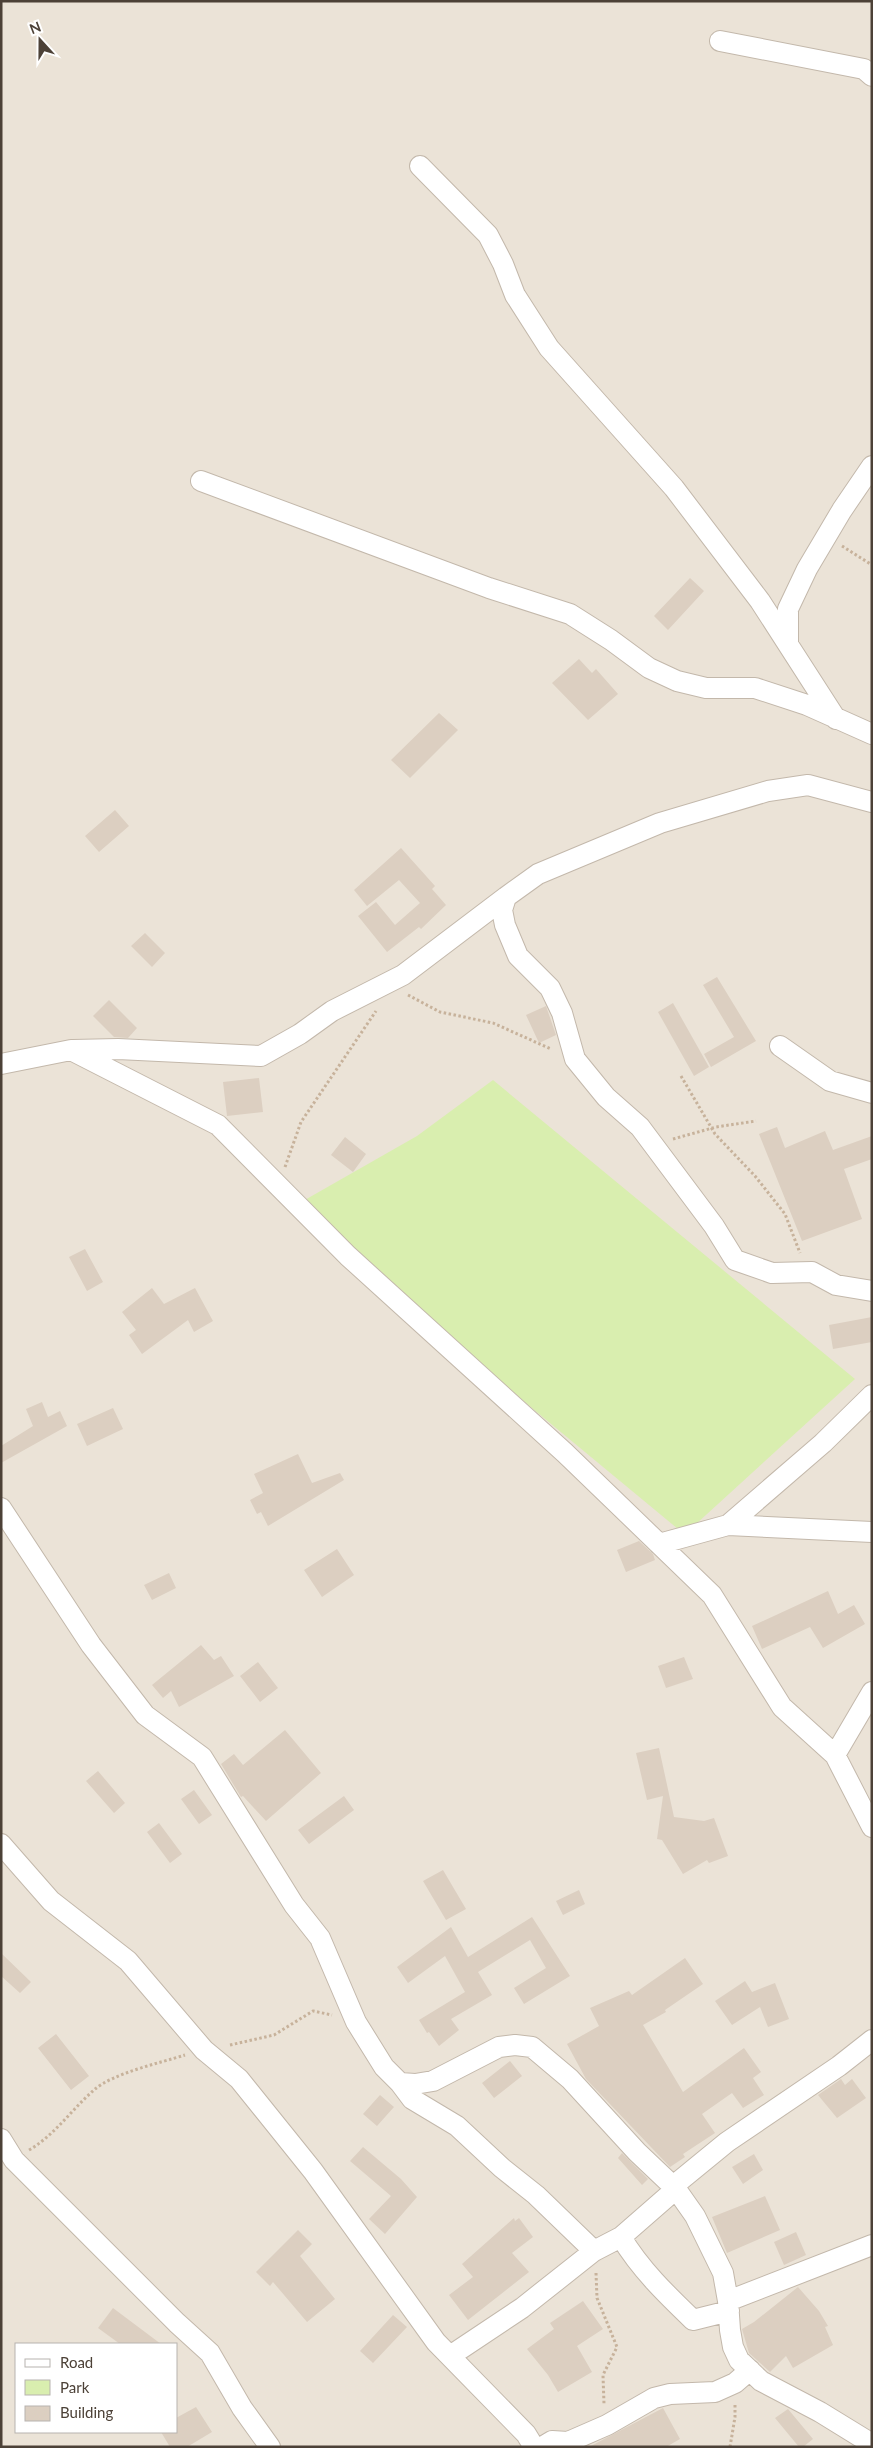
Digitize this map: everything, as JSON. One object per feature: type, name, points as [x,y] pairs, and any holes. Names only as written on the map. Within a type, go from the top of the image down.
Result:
[{"type":"street","points":[[720,41],[864,69],[872,76]]},
{"type":"street","points":[[420,166],[488,235],[503,264],[515,295],[549,348],[674,488],[760,601],[836,719]]},
{"type":"street","points":[[788,644],[788,609],[807,569],[872,466]]},
{"type":"street","points":[[201,480],[480,584],[570,614],[611,640],[649,668],[677,681],[706,688],[755,688],[807,705],[872,734]]},
{"type":"street","points":[[1,1064],[70,1050],[118,1049],[261,1056],[300,1034],[332,1012],[387,984],[434,953],[538,874],[660,823],[768,791],[808,785],[872,802]]},
{"type":"street","points":[[506,897],[502,910],[505,925],[518,956],[550,988],[562,1013],[575,1059],[606,1096],[640,1127],[714,1226],[735,1260],[772,1273],[812,1272],[836,1285],[872,1291]]},
{"type":"street","points":[[780,1046],[830,1081],[872,1092]]},
{"type":"street","points":[[70,1050],[218,1125],[348,1256],[565,1453],[712,1595],[782,1707],[835,1755],[872,1827]]},
{"type":"street","points":[[728,1525],[823,1443],[872,1395]]},
{"type":"street","points":[[1,1508],[91,1644],[144,1715],[202,1757],[294,1905],[320,1938],[356,2022],[384,2067],[400,2083],[412,2099],[457,2126],[502,2168],[536,2195],[594,2251]]},
{"type":"street","points":[[659,1544],[728,1525],[872,1532]]},
{"type":"street","points":[[835,1755],[872,1692]]},
{"type":"street","points":[[1,1844],[52,1901],[128,1961],[204,2050],[239,2079],[313,2171],[436,2342],[526,2434],[534,2447]]},
{"type":"street","points":[[450,2356],[522,2308],[594,2251],[621,2237],[634,2224],[657,2208],[674,2188],[727,2142],[839,2066],[872,2040]]},
{"type":"street","points":[[400,2083],[415,2084],[433,2081],[499,2047],[514,2045],[532,2047],[570,2079],[636,2152],[674,2188],[699,2224],[723,2272],[733,2347],[739,2360],[742,2377]]},
{"type":"street","points":[[1,2139],[14,2160],[177,2323],[210,2353],[242,2408],[270,2447]]},
{"type":"street","points":[[621,2237],[638,2262],[693,2320],[872,2245]]},
{"type":"street","points":[[542,2447],[552,2441],[568,2442],[607,2424],[654,2398],[670,2394],[715,2392],[742,2377],[761,2381],[820,2412],[872,2444]]},
{"type":"path","points":[[827,536],[872,565]]},
{"type":"path","points":[[279,1186],[301,1122],[375,1013],[387,984],[440,1012],[493,1023],[575,1059]]},
{"type":"path","points":[[681,1076],[712,1128],[785,1214],[791,1235],[812,1272]]},
{"type":"path","points":[[668,1140],[712,1128],[756,1121]]},
{"type":"path","points":[[14,2160],[42,2143],[96,2088],[135,2070],[204,2050],[274,2036],[313,2011],[356,2022]]},
{"type":"path","points":[[594,2251],[597,2298],[617,2347],[603,2375],[602,2392],[607,2424]]},
{"type":"path","points":[[730,2447],[742,2377]]},
{"type":"shaded area","points":[[1,1],[872,1],[872,2447],[1,2447]]},
{"type":"green space","points":[[493,1080],[855,1379],[695,1525],[678,1529],[533,1409],[403,1297],[303,1201],[417,1136]]},
{"type":"building","points":[[690,578],[704,591],[668,630],[654,616]]},
{"type":"building","points":[[579,659],[592,673],[596,669],[618,694],[588,720],[552,683]]},
{"type":"building","points":[[439,713],[458,730],[410,778],[391,760]]},
{"type":"building","points":[[115,810],[129,826],[99,852],[85,836]]},
{"type":"building","points":[[401,848],[435,886],[432,889],[446,905],[421,929],[419,927],[387,952],[358,916],[376,902],[395,925],[420,903],[399,880],[367,906],[354,890]]},
{"type":"building","points":[[145,933],[165,953],[152,967],[131,946]]},
{"type":"building","points":[[717,977],[756,1041],[711,1067],[704,1054],[734,1037],[703,985]]},
{"type":"building","points":[[109,1000],[137,1028],[128,1038],[114,1037],[93,1016]]},
{"type":"building","points":[[673,1003],[709,1067],[694,1076],[658,1012]]},
{"type":"building","points":[[546,1006],[556,1035],[539,1043],[526,1015]]},
{"type":"building","points":[[259,1078],[263,1112],[227,1116],[223,1082]]},
{"type":"building","points":[[777,1127],[785,1148],[825,1131],[833,1150],[872,1136],[872,1159],[844,1169],[862,1219],[802,1241],[759,1134]]},
{"type":"building","points":[[345,1137],[366,1154],[353,1172],[331,1155]]},
{"type":"building","points":[[85,1249],[103,1282],[87,1291],[69,1257]]},
{"type":"building","points":[[152,1288],[164,1304],[195,1288],[213,1321],[194,1332],[188,1320],[142,1354],[129,1335],[136,1330],[122,1312]]},
{"type":"building","points":[[872,1317],[872,1342],[833,1349],[829,1325]]},
{"type":"building","points":[[42,1402],[48,1417],[60,1411],[67,1426],[1,1463],[1,1446],[33,1426],[26,1409]]},
{"type":"building","points":[[113,1408],[123,1429],[87,1446],[77,1424]]},
{"type":"building","points":[[298,1454],[312,1483],[340,1473],[344,1480],[268,1526],[261,1512],[257,1514],[250,1500],[263,1493],[254,1474]]},
{"type":"building","points":[[639,1541],[653,1554],[655,1560],[626,1572],[617,1550]]},
{"type":"building","points":[[337,1549],[354,1575],[322,1597],[304,1570]]},
{"type":"building","points":[[169,1573],[176,1588],[152,1600],[144,1585]]},
{"type":"building","points":[[828,1591],[838,1614],[854,1605],[865,1624],[823,1648],[810,1627],[762,1649],[752,1626]]},
{"type":"building","points":[[201,1645],[214,1660],[221,1656],[234,1676],[179,1707],[171,1691],[163,1698],[152,1685]]},
{"type":"building","points":[[684,1657],[693,1679],[666,1688],[658,1666]]},
{"type":"building","points":[[258,1662],[278,1688],[260,1702],[240,1676]]},
{"type":"building","points":[[285,1730],[321,1773],[266,1821],[243,1796],[241,1797],[221,1764],[234,1754],[243,1765]]},
{"type":"building","points":[[659,1748],[674,1817],[704,1821],[714,1818],[728,1856],[709,1863],[707,1860],[683,1874],[662,1840],[657,1839],[663,1796],[647,1800],[636,1753]]},
{"type":"building","points":[[98,1771],[125,1803],[114,1813],[86,1781]]},
{"type":"building","points":[[194,1790],[212,1815],[199,1824],[181,1799]]},
{"type":"building","points":[[344,1796],[354,1810],[309,1844],[298,1830]]},
{"type":"building","points":[[159,1823],[182,1854],[170,1863],[147,1832]]},
{"type":"building","points":[[443,1870],[466,1909],[446,1920],[423,1881]]},
{"type":"building","points":[[579,1890],[585,1904],[563,1915],[556,1901]]},
{"type":"building","points":[[532,1917],[570,1976],[524,2004],[514,1988],[546,1968],[530,1940],[478,1972],[492,1995],[451,2019],[459,2030],[439,2046],[429,2032],[427,2033],[419,2020],[465,1992],[445,1956],[408,1983],[397,1967],[451,1927],[468,1957]]},
{"type":"building","points":[[1,1953],[31,1982],[20,1993],[1,1976]]},
{"type":"building","points":[[685,1958],[703,1984],[665,2010],[666,2012],[643,2025],[683,2092],[744,2048],[761,2072],[753,2078],[764,2095],[743,2108],[732,2093],[702,2114],[715,2133],[683,2154],[685,2157],[670,2167],[586,2079],[567,2044],[599,2026],[590,2008],[629,1991],[632,1995]]},
{"type":"building","points":[[745,1981],[752,1992],[775,1983],[789,2019],[768,2027],[760,2007],[732,2025],[715,2001]]},
{"type":"building","points":[[56,2034],[89,2076],[71,2090],[38,2048]]},
{"type":"building","points":[[510,2061],[522,2076],[494,2098],[482,2083]]},
{"type":"building","points":[[841,2079],[845,2085],[852,2079],[866,2098],[837,2118],[818,2095]]},
{"type":"building","points":[[380,2095],[394,2107],[377,2126],[363,2114]]},
{"type":"building","points":[[363,2147],[401,2179],[417,2197],[385,2234],[369,2219],[391,2196],[350,2161]]},
{"type":"building","points":[[622,2153],[648,2179],[642,2185],[618,2158]]},
{"type":"building","points":[[754,2154],[763,2170],[743,2184],[732,2167]]},
{"type":"building","points":[[765,2196],[780,2230],[727,2253],[712,2217]]},
{"type":"building","points":[[514,2218],[515,2221],[519,2218],[533,2237],[512,2253],[529,2272],[468,2320],[449,2295],[473,2277],[462,2264]]},
{"type":"building","points":[[298,2230],[312,2244],[300,2256],[335,2299],[307,2322],[273,2282],[270,2286],[256,2272]]},
{"type":"building","points":[[796,2232],[806,2255],[784,2265],[774,2242]]},
{"type":"building","points":[[798,2287],[819,2311],[828,2326],[825,2327],[833,2345],[793,2368],[786,2356],[770,2372],[749,2353],[742,2329],[754,2322]]},
{"type":"building","points":[[583,2301],[603,2329],[577,2346],[592,2372],[558,2392],[548,2375],[527,2349],[554,2329],[550,2323]]},
{"type":"building","points":[[113,2308],[160,2343],[119,2343],[98,2328]]},
{"type":"building","points":[[393,2315],[407,2327],[373,2363],[360,2351]]},
{"type":"building","points":[[196,2407],[212,2432],[187,2447],[170,2447],[162,2433],[178,2433],[178,2417]]},
{"type":"building","points":[[663,2408],[680,2439],[666,2447],[589,2447]]},
{"type":"building","points":[[788,2409],[813,2439],[803,2447],[799,2447],[775,2418]]}]
